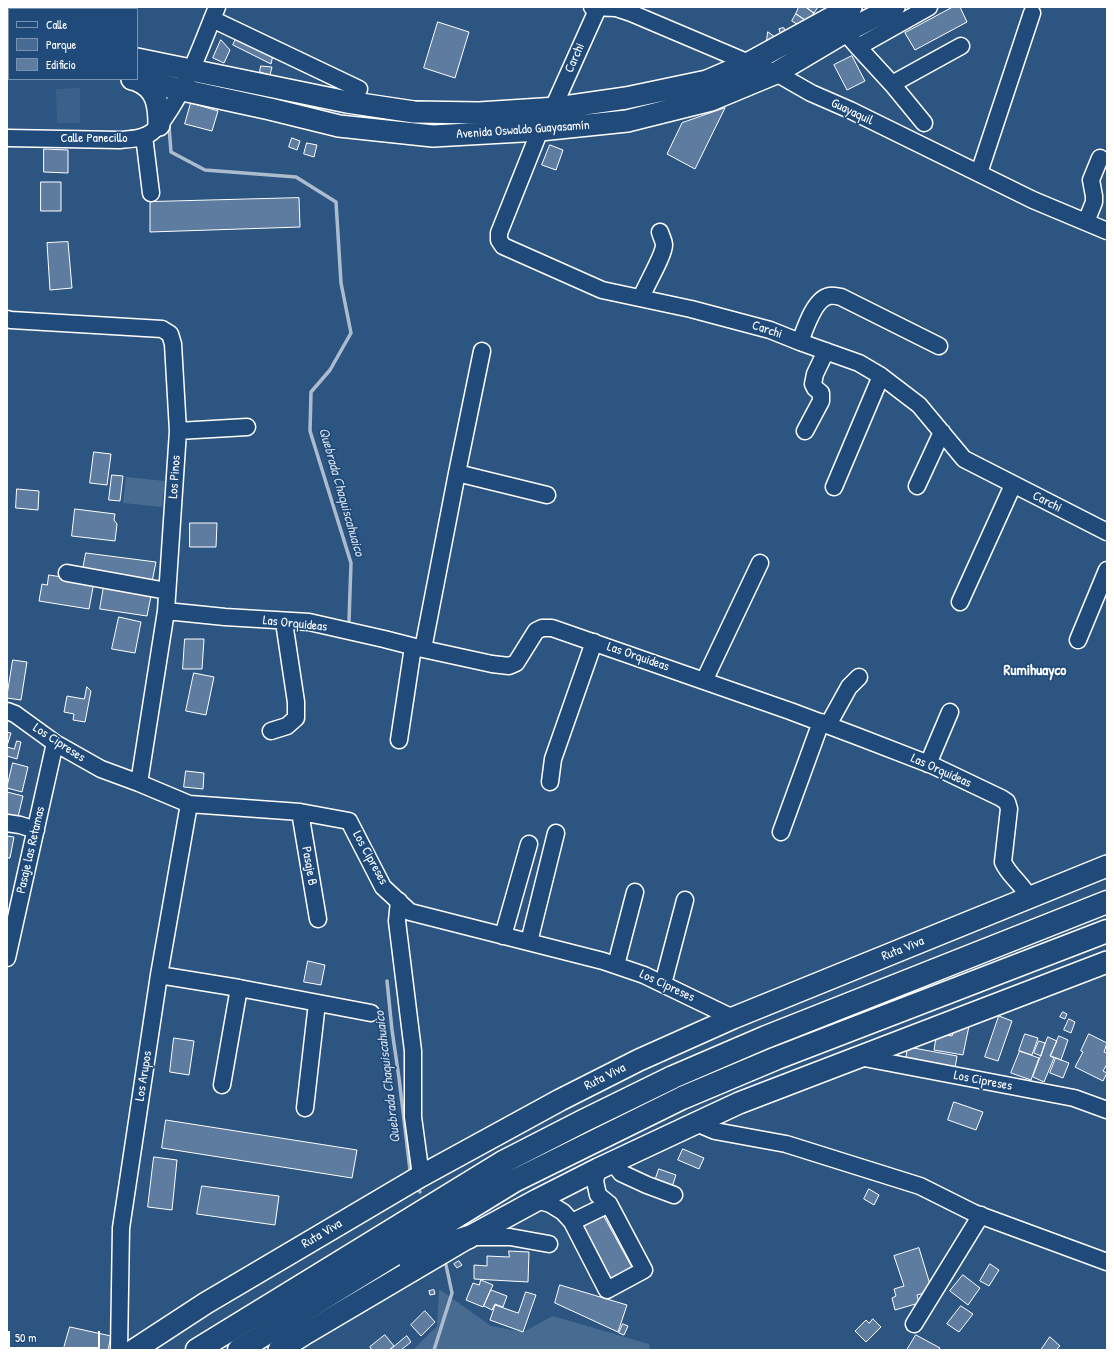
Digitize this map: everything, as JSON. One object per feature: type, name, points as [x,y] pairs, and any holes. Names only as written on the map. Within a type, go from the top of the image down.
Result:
[{"type":"highway","points":[[196,1350],[505,1161],[583,1120],[674,1077],[766,1037],[1107,902]]},
{"type":"highway","points":[[239,1350],[514,1182],[682,1098],[777,1058],[1107,931]]},
{"type":"highway","points":[[335,1292],[440,1246],[469,1237]]},
{"type":"main road","name":"Avenida Oswaldo Guayasamín","points":[[138,59],[347,102],[414,112],[479,112],[553,108],[626,98],[707,81],[847,21],[894,7]]},
{"type":"main road","name":"Avenida Oswaldo Guayasamín","points":[[137,80],[270,109],[339,126],[432,136],[540,130],[627,120],[710,100],[776,73],[847,21]]},
{"type":"main road","points":[[136,80],[144,83],[150,88],[155,95],[158,104],[152,130]]},
{"type":"main road","name":"Ruta Viva","points":[[134,1350],[206,1303],[421,1176],[560,1100],[639,1060],[733,1018],[1107,866]]},
{"type":"main road","points":[[280,1350],[303,1334],[469,1237],[537,1200],[696,1123],[739,1104],[1107,962]]},
{"type":"street","points":[[924,123],[892,84],[847,21],[929,7]]},
{"type":"street","name":"Guayaquil","points":[[595,8],[616,8],[631,13],[776,73],[811,93],[850,110],[1033,200],[1107,231]]},
{"type":"street","name":"Carchi","points":[[553,108],[595,8]]},
{"type":"street","points":[[151,193],[152,130],[182,91],[192,71],[215,13],[359,89]]},
{"type":"street","points":[[979,173],[1032,13]]},
{"type":"street","points":[[892,84],[961,46]]},
{"type":"street","name":"Calle Panecillo","points":[[7,138],[120,140],[152,130]]},
{"type":"street","name":"Carchi","points":[[540,130],[500,233],[499,240],[503,246],[602,290],[691,309],[770,330],[859,363],[881,376],[919,405],[964,459],[1107,532]]},
{"type":"street","points":[[1086,222],[1094,202],[1091,180],[1100,158]]},
{"type":"street","points":[[641,298],[662,252],[664,244],[660,232]]},
{"type":"street","points":[[800,342],[817,303],[830,295],[841,297],[939,346]]},
{"type":"street","name":"Los Pinos","points":[[7,319],[162,329],[170,334],[173,344],[178,431],[166,611],[139,783]]},
{"type":"street","points":[[400,740],[418,648],[457,473],[482,351]]},
{"type":"street","points":[[805,431],[821,401],[821,393],[813,384],[815,374],[826,351]]},
{"type":"street","points":[[834,487],[881,376]]},
{"type":"street","points":[[178,431],[247,427]]},
{"type":"street","points":[[917,486],[942,432]]},
{"type":"street","points":[[457,473],[546,495]]},
{"type":"street","points":[[960,602],[1013,485]]},
{"type":"street","points":[[704,681],[760,563]]},
{"type":"street","points":[[1078,640],[1107,570]]},
{"type":"street","points":[[67,573],[167,591]]},
{"type":"street","name":"Las Orquideas","points":[[166,611],[284,622],[309,622],[418,648],[508,666],[516,663],[536,631],[542,628],[552,628],[825,724],[928,764],[1001,798],[1007,802],[1009,809],[1002,862],[1006,869],[1022,886],[1029,898]]},
{"type":"street","points":[[271,731],[287,726],[296,718],[296,702],[284,622]]},
{"type":"street","points":[[550,782],[553,759],[594,642]]},
{"type":"street","points":[[781,832],[825,724],[849,686],[860,677]]},
{"type":"street","name":"Los Cipreses","points":[[7,711],[15,714],[56,743],[101,769],[189,804],[300,812],[349,821],[383,887],[410,912],[616,965],[644,975],[733,1018]]},
{"type":"street","points":[[928,764],[950,712]]},
{"type":"street","name":"Pasaje las Retamas","points":[[7,958],[56,743]]},
{"type":"street","name":"Los Arupos","points":[[119,1350],[121,1228],[159,975],[189,804]]},
{"type":"street","name":"Pasaje B","points":[[300,812],[318,919]]},
{"type":"street","points":[[7,823],[36,830]]},
{"type":"street","points":[[529,942],[556,833]]},
{"type":"street","points":[[504,936],[529,844]]},
{"type":"street","points":[[616,965],[635,892]]},
{"type":"street","points":[[663,984],[686,900]]},
{"type":"street","points":[[399,901],[397,921],[413,1051],[412,1117],[421,1176]]},
{"type":"street","points":[[159,975],[239,988],[371,1013]]},
{"type":"street","points":[[222,1085],[239,988]]},
{"type":"street","points":[[305,1108],[317,1003]]},
{"type":"street","name":"Los Cipreses","points":[[859,1057],[1074,1098],[1107,1110]]},
{"type":"street","points":[[696,1123],[715,1131],[786,1144],[920,1186],[981,1215],[1107,1262]]},
{"type":"street","points":[[537,1200],[550,1204],[563,1212],[572,1222],[608,1290],[644,1270],[609,1204],[598,1195],[595,1181],[606,1166],[647,1185],[674,1195]]},
{"type":"street","points":[[572,1222],[609,1204]]},
{"type":"street","points":[[914,1324],[981,1215]]},
{"type":"street","points":[[469,1237],[510,1237],[549,1244]]},
{"type":"shaded area","points":[[80,88],[80,123],[57,123],[56,89]]},
{"type":"green space","points":[[126,477],[165,481],[162,507],[123,503]]},
{"type":"green space","points":[[439,1289],[491,1326],[523,1332],[553,1316],[649,1344],[650,1350],[413,1350],[437,1326]]},
{"type":"building","points":[[15,7],[35,7],[35,8]]},
{"type":"building","points":[[35,7],[58,7],[58,8]]},
{"type":"building","points":[[799,7],[806,7],[814,13],[808,22],[796,14]]},
{"type":"building","points":[[806,7],[818,7],[814,13]]},
{"type":"building","points":[[953,7],[960,7],[967,22],[915,50],[905,33]]},
{"type":"building","points":[[796,14],[808,22],[803,28],[792,21]]},
{"type":"building","points":[[438,22],[469,32],[455,78],[424,68]]},
{"type":"building","points":[[784,28],[787,38],[782,39],[779,29]]},
{"type":"building","points":[[768,32],[775,37],[766,47]]},
{"type":"building","points":[[237,37],[273,55],[271,64],[233,45]]},
{"type":"building","points":[[221,40],[230,50],[224,63],[213,58]]},
{"type":"building","points":[[852,56],[865,81],[847,90],[834,65]]},
{"type":"building","points":[[261,66],[272,67],[270,75],[260,72]]},
{"type":"building","points":[[191,103],[218,111],[212,131],[185,124]]},
{"type":"building","points":[[725,108],[695,169],[667,154],[682,123]]},
{"type":"building","points":[[292,138],[300,141],[297,150],[289,147]]},
{"type":"building","points":[[307,143],[317,145],[314,157],[304,154]]},
{"type":"building","points":[[550,145],[563,150],[556,170],[542,165]]},
{"type":"building","points":[[44,149],[68,150],[68,173],[44,172]]},
{"type":"building","points":[[41,182],[61,182],[61,211],[41,211]]},
{"type":"building","points":[[299,198],[300,227],[150,232],[150,202]]},
{"type":"building","points":[[68,242],[72,288],[50,290],[47,243]]},
{"type":"building","points":[[94,452],[111,454],[107,485],[90,483]]},
{"type":"building","points":[[112,475],[123,476],[120,501],[109,500]]},
{"type":"building","points":[[17,489],[39,491],[38,510],[16,508]]},
{"type":"building","points":[[75,509],[115,514],[114,520],[117,524],[115,541],[72,536]]},
{"type":"building","points":[[190,523],[217,523],[216,547],[190,547]]},
{"type":"building","points":[[86,553],[156,562],[152,582],[83,569]]},
{"type":"building","points":[[49,575],[94,582],[89,609],[39,601],[42,584],[47,585]]},
{"type":"building","points":[[104,586],[152,591],[147,616],[100,609]]},
{"type":"building","points":[[119,617],[141,622],[135,653],[112,649]]},
{"type":"building","points":[[185,639],[204,639],[202,669],[183,669]]},
{"type":"building","points":[[13,660],[27,662],[21,700],[7,698]]},
{"type":"building","points":[[194,673],[214,677],[206,715],[186,711]]},
{"type":"building","points":[[87,687],[91,691],[85,722],[73,720],[74,714],[64,712],[67,696],[84,699]]},
{"type":"building","points":[[7,732],[11,733],[7,746]]},
{"type":"building","points":[[17,741],[21,742],[17,759],[7,756],[7,747],[14,749]]},
{"type":"building","points":[[13,763],[28,767],[22,792],[7,788]]},
{"type":"building","points":[[186,771],[204,773],[203,789],[184,787]]},
{"type":"building","points":[[7,792],[23,796],[18,817],[7,815]]},
{"type":"building","points":[[7,836],[14,837],[10,858],[7,858]]},
{"type":"building","points":[[308,961],[325,965],[321,985],[304,982]]},
{"type":"building","points":[[1063,1012],[1067,1014],[1065,1019],[1060,1017]]},
{"type":"building","points":[[999,1016],[1012,1021],[998,1061],[985,1057]]},
{"type":"building","points":[[1069,1019],[1075,1022],[1071,1033],[1064,1030]]},
{"type":"building","points":[[969,1026],[963,1055],[934,1050],[936,1038],[942,1034],[952,1036],[954,1030]]},
{"type":"building","points":[[1025,1034],[1038,1038],[1032,1055],[1019,1051]]},
{"type":"building","points":[[1089,1034],[1107,1043],[1104,1052],[1107,1053],[1107,1064],[1103,1071],[1107,1073],[1103,1081],[1075,1067],[1083,1052],[1081,1051]]},
{"type":"building","points":[[1059,1036],[1068,1040],[1061,1060],[1051,1056]]},
{"type":"building","points":[[1048,1037],[1057,1041],[1050,1056],[1054,1058],[1044,1082],[1033,1077]]},
{"type":"building","points":[[174,1038],[194,1041],[189,1075],[170,1072]]},
{"type":"building","points":[[1039,1041],[1045,1043],[1041,1056],[1034,1053]]},
{"type":"building","points":[[908,1047],[957,1056],[955,1068],[906,1059]]},
{"type":"building","points":[[1020,1051],[1039,1058],[1031,1080],[1011,1073]]},
{"type":"building","points":[[1056,1058],[1069,1063],[1063,1078],[1050,1073]]},
{"type":"building","points":[[954,1102],[983,1112],[976,1130],[948,1120]]},
{"type":"building","points":[[166,1120],[357,1150],[352,1178],[162,1148]]},
{"type":"building","points":[[683,1149],[704,1158],[699,1169],[678,1160]]},
{"type":"building","points":[[154,1157],[177,1160],[172,1210],[148,1207]]},
{"type":"building","points":[[659,1169],[676,1175],[672,1187],[655,1181]]},
{"type":"building","points":[[202,1186],[279,1196],[275,1225],[197,1214]]},
{"type":"building","points":[[869,1189],[879,1195],[874,1205],[864,1199]]},
{"type":"building","points":[[602,1213],[634,1271],[613,1282],[582,1223]]},
{"type":"building","points":[[919,1248],[932,1291],[917,1295],[919,1303],[895,1310],[892,1298],[896,1296],[894,1289],[904,1286],[894,1256]]},
{"type":"building","points":[[509,1251],[529,1252],[528,1282],[474,1279],[474,1265],[487,1266],[487,1256],[509,1257]]},
{"type":"building","points":[[459,1261],[462,1265],[457,1268],[454,1264]]},
{"type":"building","points":[[990,1264],[999,1270],[989,1286],[980,1281]]},
{"type":"building","points":[[963,1275],[980,1288],[968,1305],[950,1291]]},
{"type":"building","points":[[481,1280],[493,1285],[483,1307],[466,1300],[473,1283],[479,1285]]},
{"type":"building","points":[[560,1285],[627,1305],[618,1332],[555,1303]]},
{"type":"building","points":[[434,1290],[435,1294],[430,1295],[429,1291]]},
{"type":"building","points":[[491,1290],[507,1296],[503,1307],[495,1304],[492,1310],[484,1306]]},
{"type":"building","points":[[526,1292],[536,1295],[523,1332],[490,1320],[495,1305],[518,1313]]},
{"type":"building","points":[[961,1306],[973,1314],[959,1332],[947,1324]]},
{"type":"building","points":[[425,1311],[435,1322],[421,1336],[411,1325]]},
{"type":"building","points":[[873,1319],[881,1327],[866,1342],[855,1331],[866,1320],[869,1323]]},
{"type":"building","points":[[623,1324],[628,1326],[624,1335],[619,1333]]},
{"type":"building","points":[[70,1327],[111,1336],[108,1350],[73,1350],[64,1348]]},
{"type":"building","points":[[385,1335],[394,1346],[389,1350],[372,1350],[370,1347]]},
{"type":"building","points":[[916,1335],[940,1348],[939,1350],[907,1350]]},
{"type":"building","points":[[407,1336],[411,1342],[401,1350],[390,1350]]},
{"type":"building","points":[[1050,1337],[1060,1346],[1056,1350],[1041,1350]]},
{"type":"waterway","name":"Quebrada Chaquiscahuaico","points":[[169,126],[171,152],[205,170],[296,177],[336,202],[341,283],[351,333],[330,370],[311,392],[310,431],[351,563],[349,621]]},
{"type":"waterway","name":"Quebrada Chaquiscahuaico","points":[[387,981],[410,1170]]},
{"type":"waterway","name":"Quebrada Chaquiscahuaico","points":[[434,1350],[452,1293],[446,1265]]},
{"type":"district","name":"Rumihuayco","points":[[1035,671]]}]
